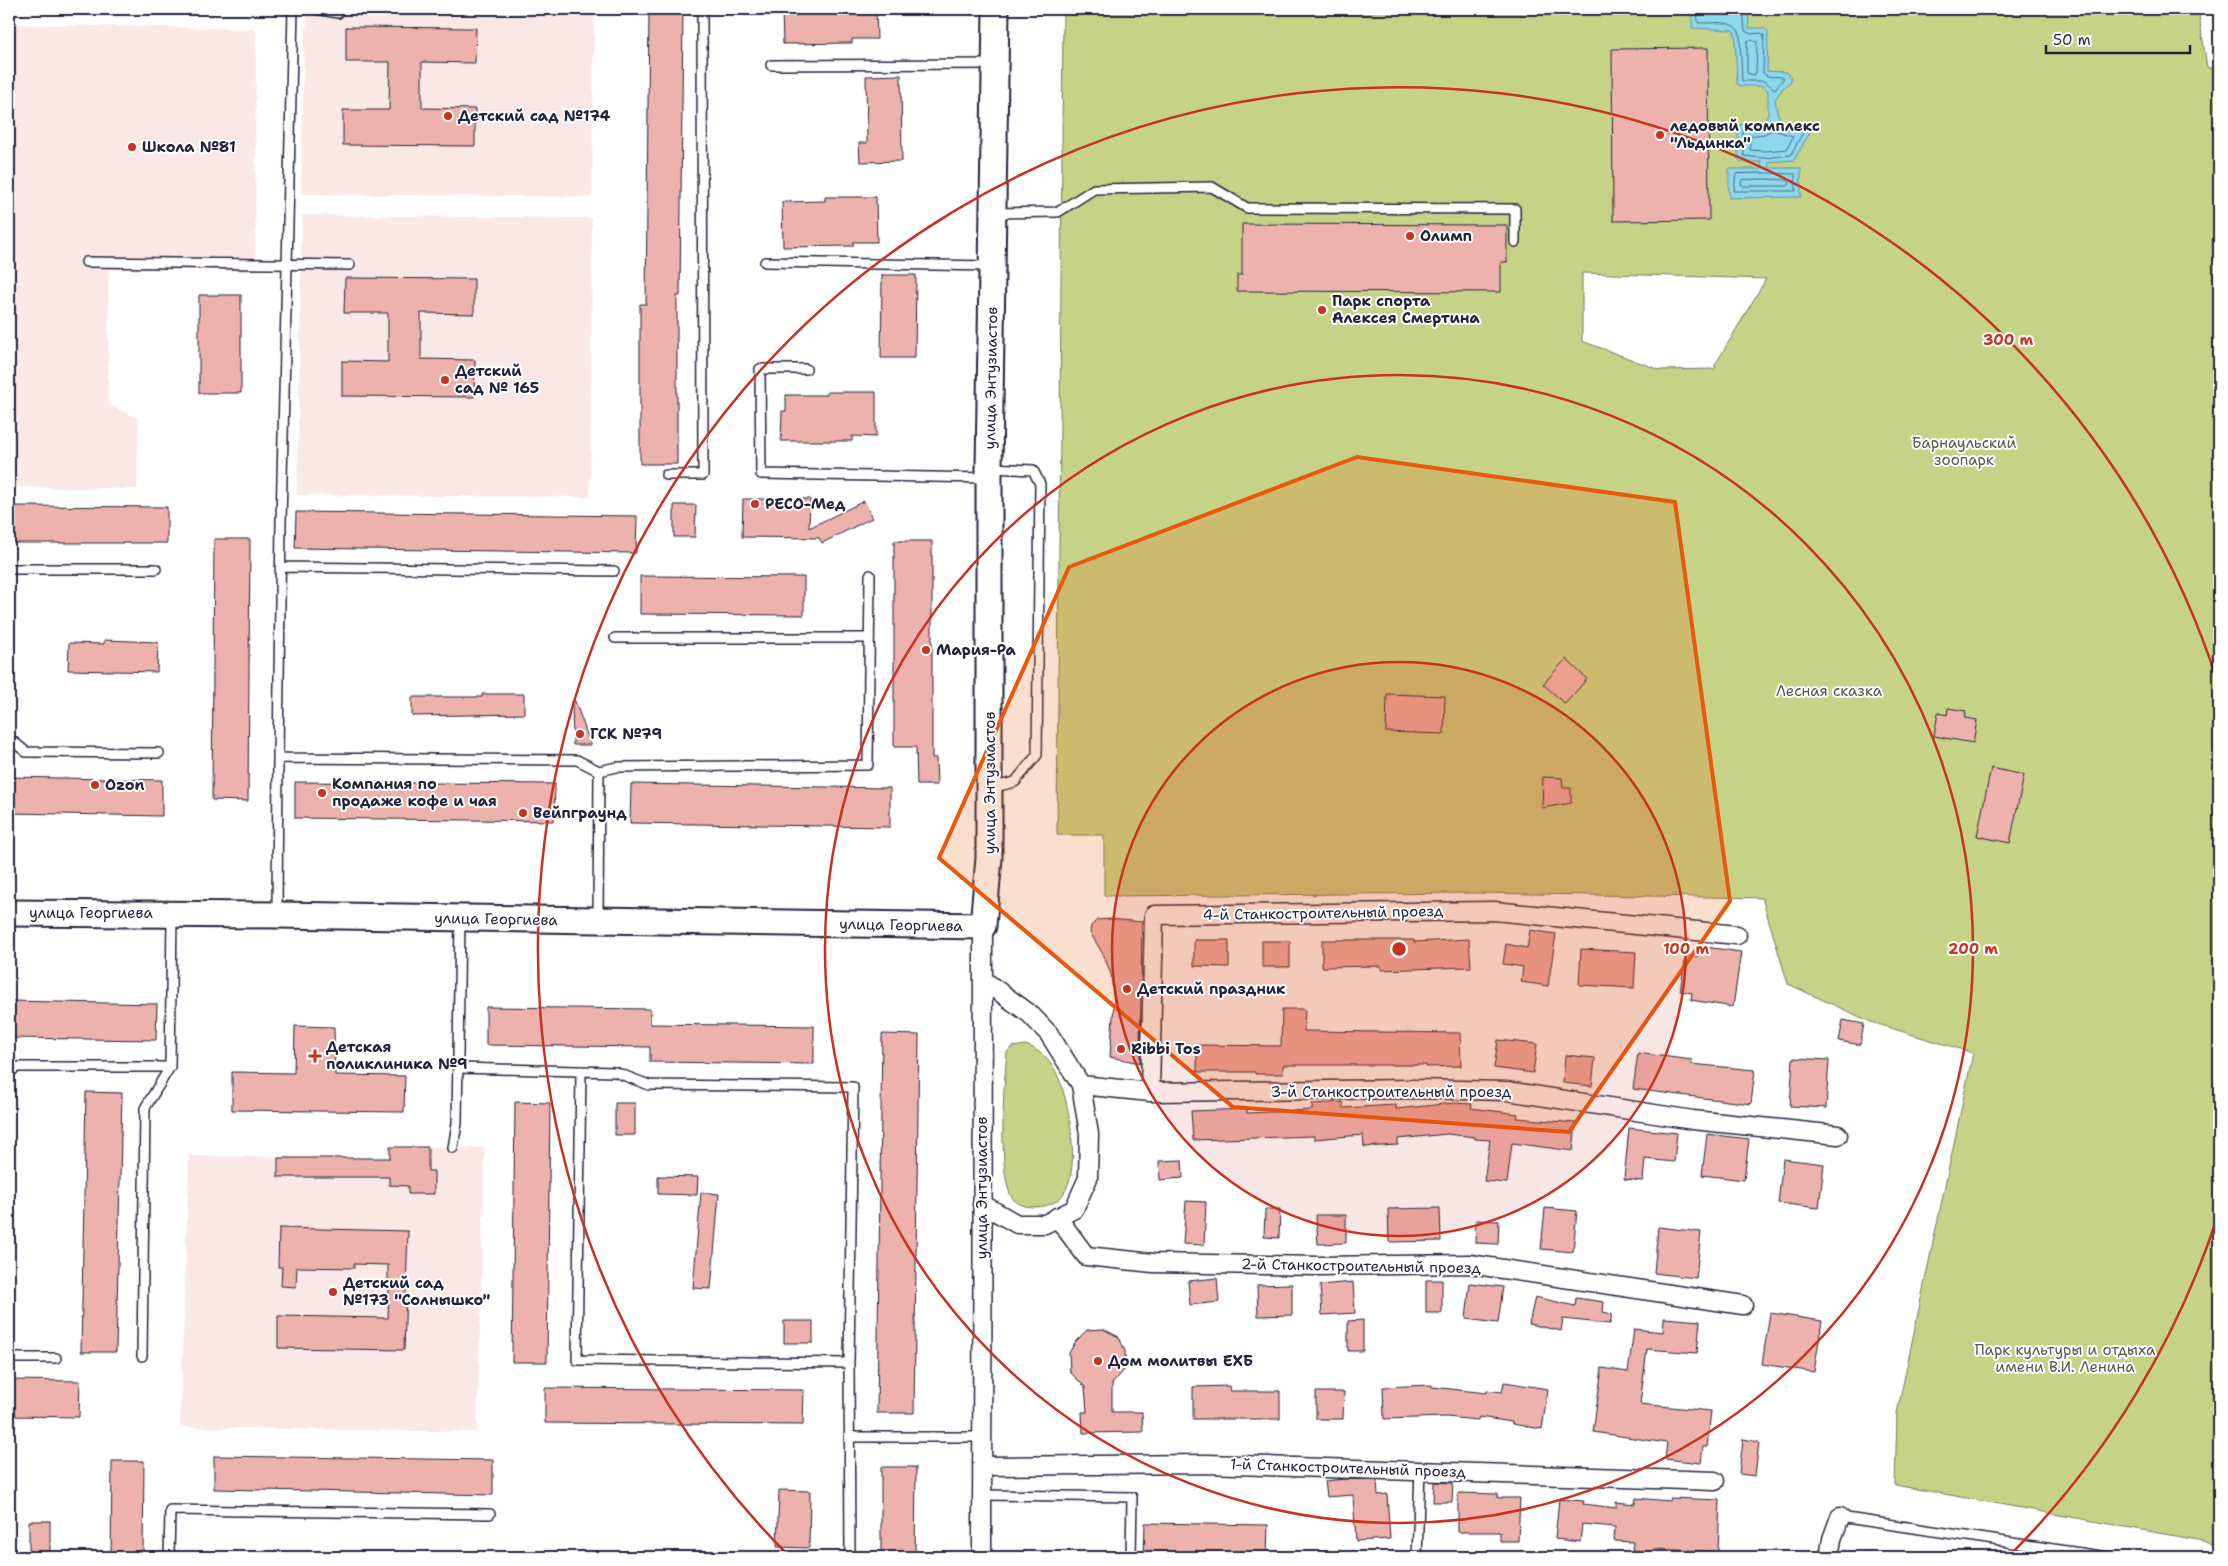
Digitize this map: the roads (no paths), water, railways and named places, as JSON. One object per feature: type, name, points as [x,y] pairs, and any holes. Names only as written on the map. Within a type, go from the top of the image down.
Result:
[{"type":"street","name":"улица Энтузиастов","points":[[982,1557],[983,926],[990,858],[989,473],[996,9]]},
{"type":"street","name":"4-й Станкостроительный проезд","points":[[1150,1092],[1154,915],[1494,912],[1737,935]]},
{"type":"street","name":"улица Георгиева","points":[[9,913],[172,913],[983,926]]},
{"type":"street","points":[[982,1204],[1017,1224],[1045,1224],[1074,1209],[1088,1178],[1089,1134],[1081,1086],[1070,1064],[1049,1034],[1030,1014],[983,980]]},
{"type":"street","points":[[1081,1086],[1150,1092]]},
{"type":"street","name":"3-й Станкостроительный проезд","points":[[1150,1092],[1412,1089],[1507,1091],[1693,1120],[1838,1135]]},
{"type":"street","name":"2-й Станкостроительный проезд","points":[[1057,1217],[1086,1256],[1153,1263],[1317,1266],[1470,1264],[1743,1305]]},
{"type":"street","name":"1-й Станкостроительный проезд","points":[[982,1466],[1206,1464],[1715,1481]]},
{"type":"street","points":[[1829,1557],[1832,1539],[1840,1517]]},
{"type":"lane","points":[[277,915],[280,567],[293,9]]},
{"type":"lane","points":[[316,9],[338,12]]},
{"type":"lane","points":[[666,475],[703,475],[702,9]]},
{"type":"lane","points":[[771,65],[995,64]]},
{"type":"lane","points":[[993,213],[1058,212],[1094,188],[1212,187],[1247,208],[1515,209],[1515,242]]},
{"type":"lane","points":[[86,262],[350,265]]},
{"type":"lane","points":[[765,262],[992,266]]},
{"type":"lane","points":[[806,368],[760,369],[761,474],[989,473],[1033,470],[1040,484],[1037,755],[1016,782],[990,788]]},
{"type":"lane","points":[[280,567],[614,571]]},
{"type":"lane","points":[[9,569],[156,569]]},
{"type":"lane","points":[[278,758],[577,760],[599,771],[617,766],[868,765],[870,575]]},
{"type":"lane","points":[[615,638],[869,638]]},
{"type":"lane","points":[[9,738],[26,752],[159,753]]},
{"type":"lane","points":[[598,920],[599,771]]},
{"type":"lane","points":[[142,1356],[145,1108],[170,1067],[172,913]]},
{"type":"lane","points":[[453,1148],[457,1123],[460,918]]},
{"type":"lane","points":[[9,1072],[18,1067],[170,1067]]},
{"type":"lane","points":[[458,1068],[615,1072],[649,1085],[853,1087],[850,1557]]},
{"type":"lane","points":[[581,1071],[577,1360],[850,1363]]},
{"type":"lane","points":[[9,1358],[56,1358]]},
{"type":"lane","points":[[850,1437],[982,1437]]},
{"type":"lane","points":[[1418,1557],[1420,1470]]},
{"type":"lane","points":[[982,1495],[1132,1497],[1132,1557]]},
{"type":"lane","points":[[169,1557],[170,1510],[490,1514]]},
{"type":"lane","points":[[1840,1517],[2107,1557]]},
{"type":"water","points":[[1692,9],[1748,9],[1749,28],[1764,28],[1768,31],[1767,71],[1785,72],[1791,77],[1791,81],[1775,99],[1778,115],[1784,122],[1809,124],[1812,129],[1794,160],[1769,162],[1769,168],[1801,168],[1801,197],[1729,198],[1729,169],[1762,169],[1761,162],[1741,162],[1738,159],[1738,125],[1762,123],[1768,114],[1768,91],[1763,86],[1741,86],[1737,84],[1735,34],[1733,30],[1692,28]]},
{"type":"place","name":"Детский сад №174","points":[[448,116]]},
{"type":"place","name":"ледовый комплекс \"Льдинка\"","points":[[1660,135]]},
{"type":"place","name":"Школа №81","points":[[132,147]]},
{"type":"place","name":"Олимп","points":[[1410,236]]},
{"type":"place","name":"Парк спорта Алексея Смертина","points":[[1322,310]]},
{"type":"place","name":"Детский сад № 165","points":[[445,380]]},
{"type":"place","name":"РЕСО-Мед","points":[[755,504]]},
{"type":"place","name":"Мария-Ра","points":[[926,650]]},
{"type":"place","name":"ГСК №79","points":[[580,734]]},
{"type":"place","name":"Ozon","points":[[95,785]]},
{"type":"place","name":"Компания по продаже кофе и чая","points":[[322,793]]},
{"type":"place","name":"Вейпграунд","points":[[523,813]]},
{"type":"place","name":"Детский праздник","points":[[1127,989]]},
{"type":"place","name":"Ribbi Tos","points":[[1121,1049]]},
{"type":"place","name":"Детская поликлиника №9","points":[[315,1056]]},
{"type":"place","name":"Детский сад №173 \"Солнышко\"","points":[[333,1292]]},
{"type":"place","name":"Дом молитвы ЕХБ","points":[[1098,1361]]},
{"type":"park label","name":"Барнаульский зоопарк","points":[[1964,452]]},
{"type":"park label","name":"Лесная сказка","points":[[1829,691]]},
{"type":"park label","name":"Парк культуры и отдыха имени В.И. Ленина","points":[[2065,1358]]}]
